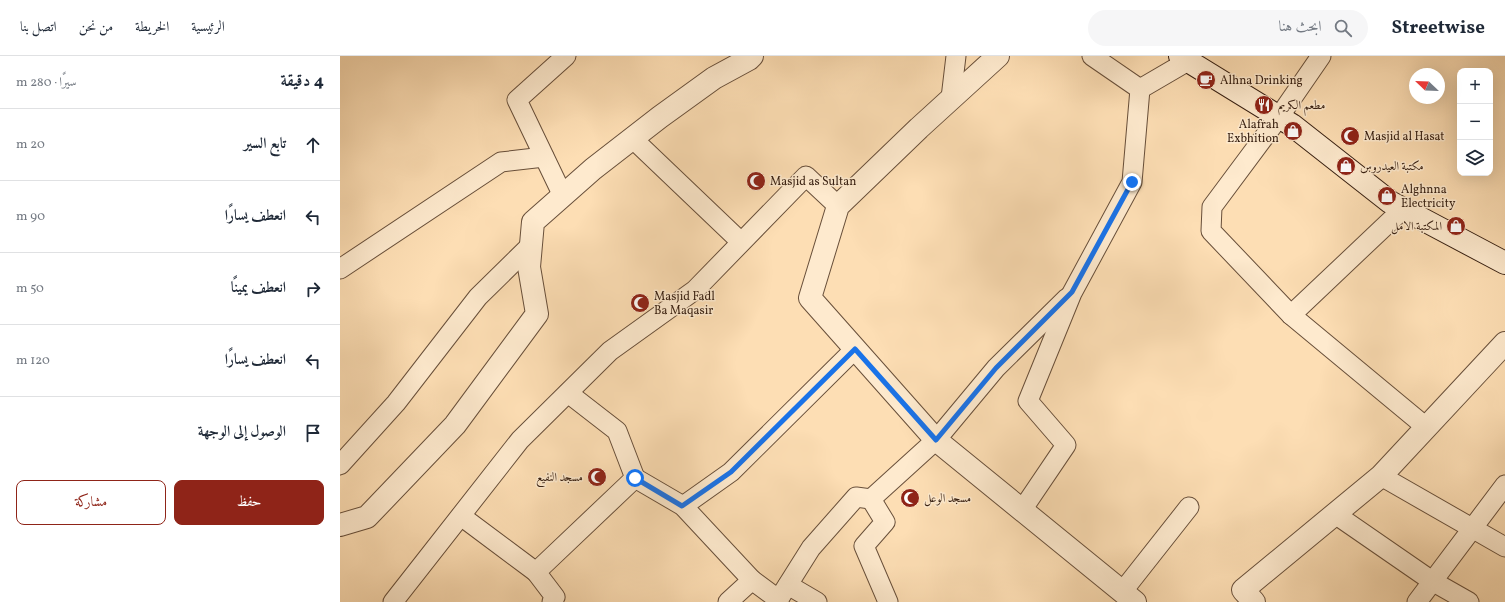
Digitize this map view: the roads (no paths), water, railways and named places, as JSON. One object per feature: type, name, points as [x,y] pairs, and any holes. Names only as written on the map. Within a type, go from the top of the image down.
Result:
[{"type":"street","points":[[563,196],[517,100],[566,56]]},
{"type":"street","points":[[340,525],[367,517],[449,430],[537,314],[529,267],[533,222],[593,169],[632,138],[714,78],[752,56]]},
{"type":"street","points":[[951,98],[956,56]]},
{"type":"street","points":[[998,56],[951,98],[838,206],[810,298],[936,440],[1128,597],[1189,507]]},
{"type":"street","points":[[1092,56],[1140,89]]},
{"type":"street","points":[[1321,56],[1279,117],[1212,207],[1211,231],[1291,315],[1426,427]]},
{"type":"street","points":[[1022,510],[1066,444],[1028,401],[1072,292],[1132,182],[1140,89],[1184,58],[1292,125],[1390,202],[1505,262]]},
{"type":"street","points":[[632,138],[741,242]]},
{"type":"street","points":[[340,269],[501,162],[544,157]]},
{"type":"street","points":[[393,602],[520,440],[610,351],[695,290],[806,176],[838,206]]},
{"type":"street","points":[[1291,315],[1404,209]]},
{"type":"street","points":[[340,465],[396,403],[478,297],[531,245]]},
{"type":"street","points":[[781,596],[812,548],[856,497],[871,499],[936,440],[996,368],[1072,292]]},
{"type":"street","points":[[1254,602],[1243,590],[1381,476],[1505,343]]},
{"type":"street","points":[[682,506],[731,472],[855,349]]},
{"type":"street","points":[[568,393],[617,431],[635,478],[682,506],[752,580],[781,596],[817,602]]},
{"type":"street","points":[[1381,476],[1505,547]]},
{"type":"street","points":[[536,572],[635,478]]},
{"type":"street","points":[[1417,602],[1505,485]]},
{"type":"street","points":[[871,499],[885,522],[864,546],[888,602]]},
{"type":"street","points":[[1335,514],[1432,581],[1469,602]]},
{"type":"street","points":[[461,516],[536,572],[554,597],[552,602]]},
{"type":"street","points":[[728,602],[752,580]]},
{"type":"place","name":"Alhna Drinking","points":[[1206,80]]},
{"type":"place","name":"مطعم الكريم","points":[[1264,105]]},
{"type":"place","name":"Alafrah Exbhition","points":[[1293,131]]},
{"type":"place","name":"Masjid al Hasat","points":[[1350,136]]},
{"type":"place","name":"مكتبة العيدروس","points":[[1346,166]]},
{"type":"place","name":"Masjid as Sultan","points":[[756,181]]},
{"type":"place","name":"Alghnna Electricity","points":[[1387,196]]},
{"type":"place","name":"المكتبة الامل","points":[[1456,226]]},
{"type":"place","name":"Masjid Fadl Ba Maqasir","points":[[640,303]]},
{"type":"place","name":"مسجد النفيع","points":[[597,477]]},
{"type":"place","name":"مسجد الوعل","points":[[910,498]]}]
